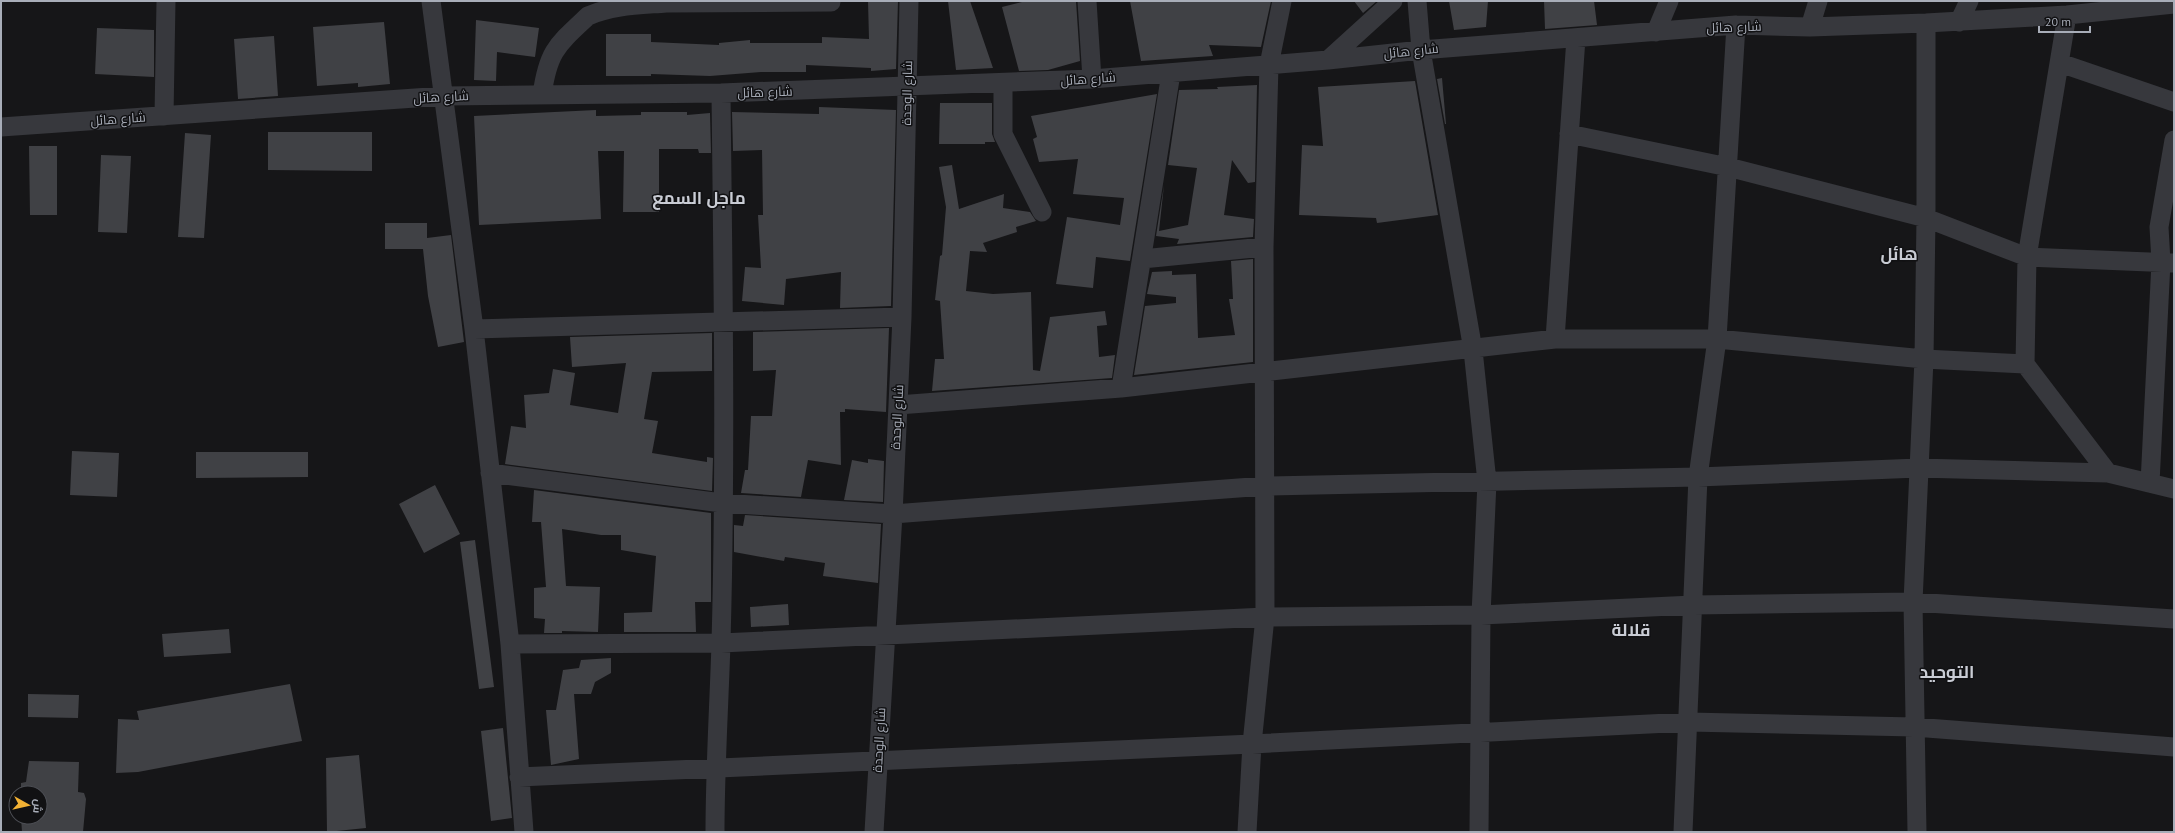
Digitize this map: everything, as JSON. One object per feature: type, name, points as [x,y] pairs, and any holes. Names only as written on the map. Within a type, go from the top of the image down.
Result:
[{"type":"street","points":[[164,116],[166,1]]},
{"type":"street","points":[[431,1],[474,329],[510,644],[524,832]]},
{"type":"street","name":"شارع الوحدة","points":[[874,832],[893,514],[902,317],[909,1]]},
{"type":"street","points":[[1087,1],[1092,79]]},
{"type":"street","points":[[1247,832],[1252,744],[1265,618],[1263,372],[1264,247],[1269,65],[1282,1]]},
{"type":"street","points":[[1328,60],[1393,1]]},
{"type":"street","points":[[1417,1],[1421,50],[1473,350],[1487,482],[1481,615],[1479,832]]},
{"type":"street","points":[[1656,32],[1669,1]]},
{"type":"street","points":[[1810,27],[1818,1]]},
{"type":"street","points":[[1959,22],[1969,1]]},
{"type":"street","points":[[542,95],[546,68],[552,53],[588,16],[596,12],[640,5],[666,3],[831,2]]},
{"type":"street","name":"شارع هائل","points":[[1,127],[444,96],[721,93],[1003,84],[1092,79],[1328,60],[1421,50],[1736,25],[1810,27],[1926,24],[2067,15],[2096,6],[2174,4]]},
{"type":"street","points":[[2067,15],[2027,257],[2025,364],[2108,473]]},
{"type":"street","points":[[1917,832],[1913,602],[1924,360],[1926,24]]},
{"type":"street","points":[[1683,832],[1689,722],[1698,477],[1717,340],[1736,25]]},
{"type":"street","points":[[1555,340],[1576,38]]},
{"type":"street","points":[[2060,64],[2174,102]]},
{"type":"street","points":[[1121,388],[1171,73]]},
{"type":"street","points":[[1003,84],[1003,134],[1042,212]]},
{"type":"street","points":[[715,832],[715,768],[721,643],[724,322],[721,93]]},
{"type":"street","points":[[1569,134],[1728,167],[1926,218],[2027,257],[2168,263]]},
{"type":"street","points":[[2150,483],[2168,263],[2159,227],[2174,140]]},
{"type":"street","points":[[1142,259],[1264,247]]},
{"type":"street","points":[[474,329],[902,317]]},
{"type":"street","points":[[898,405],[1121,388],[1555,340],[1717,340],[1924,360],[2025,364]]},
{"type":"street","points":[[490,473],[722,503],[893,514],[1265,486],[1698,477],[1918,468],[2108,473],[2174,489]]},
{"type":"street","points":[[510,644],[721,643],[1265,618],[1481,615],[1693,606],[1913,602],[2174,618]]},
{"type":"street","points":[[519,777],[1252,744],[1689,722],[1914,727],[2174,747]]},
{"type":"building","points":[[868,1],[898,1],[896,69],[871,71],[871,68],[806,65],[806,72],[761,72],[710,76],[651,74],[651,76],[606,76],[606,34],[651,34],[651,42],[719,45],[719,43],[750,40],[750,43],[822,43],[822,37],[869,39]]},
{"type":"building","points":[[948,1],[970,1],[993,68],[956,70]]},
{"type":"building","points":[[1026,1],[1076,1],[1080,61],[1048,70],[1019,71],[1002,7]]},
{"type":"building","points":[[1130,1],[1271,1],[1261,47],[1209,45],[1213,56],[1141,61]]},
{"type":"building","points":[[1354,1],[1377,1],[1363,13]]},
{"type":"building","points":[[1449,1],[1488,1],[1486,27],[1454,30]]},
{"type":"building","points":[[1544,1],[1594,1],[1597,25],[1545,29]]},
{"type":"building","points":[[476,20],[539,28],[535,57],[497,52],[496,81],[474,80]]},
{"type":"building","points":[[384,22],[390,84],[358,87],[358,83],[317,86],[313,27]]},
{"type":"building","points":[[97,28],[154,30],[154,77],[95,74]]},
{"type":"building","points":[[274,36],[278,96],[238,99],[234,39]]},
{"type":"building","points":[[1442,78],[1446,124],[1437,79]]},
{"type":"building","points":[[1415,81],[1438,215],[1377,223],[1376,218],[1299,215],[1302,145],[1323,146],[1318,87]]},
{"type":"building","points":[[1257,85],[1255,182],[1248,183],[1232,160],[1224,215],[1254,219],[1253,237],[1177,244],[1179,239],[1156,236],[1164,185],[1159,231],[1188,225],[1197,168],[1168,165],[1179,90],[1218,89],[1217,87]]},
{"type":"building","points":[[1157,94],[1130,261],[1096,257],[1093,288],[1056,284],[1067,217],[1120,225],[1124,198],[1073,194],[1078,159],[1039,162],[1033,139],[1037,137],[1031,116]]},
{"type":"building","points":[[940,103],[992,103],[992,134],[995,142],[985,142],[985,144],[939,144]]},
{"type":"building","points":[[819,107],[896,110],[891,306],[840,308],[841,272],[786,279],[784,305],[742,301],[745,267],[761,268],[758,215],[763,215],[762,150],[733,151],[732,112],[819,114]]},
{"type":"building","points":[[596,110],[596,116],[641,115],[641,112],[687,112],[687,115],[710,113],[711,153],[699,153],[698,149],[659,149],[659,212],[623,212],[624,151],[598,151],[601,219],[479,225],[474,116]]},
{"type":"building","points":[[268,132],[372,132],[372,171],[268,170]]},
{"type":"building","points":[[185,133],[211,135],[204,238],[178,237]]},
{"type":"building","points":[[29,146],[57,146],[57,215],[30,215]]},
{"type":"building","points":[[101,155],[131,156],[127,233],[98,232]]},
{"type":"building","points":[[952,165],[959,209],[1004,194],[1003,208],[1030,212],[1036,221],[1016,227],[1017,232],[983,243],[987,252],[970,251],[966,291],[993,294],[1031,292],[1033,370],[1040,371],[1050,317],[1105,311],[1107,325],[1097,326],[1099,357],[1115,355],[1112,378],[932,391],[935,359],[944,359],[940,301],[935,300],[940,256],[942,255],[946,207],[939,167]]},
{"type":"building","points":[[385,223],[427,223],[427,238],[451,235],[464,342],[438,347],[428,296],[423,249],[385,249]]},
{"type":"building","points":[[1253,259],[1253,362],[1134,375],[1145,306],[1176,303],[1176,297],[1147,294],[1152,272],[1172,271],[1172,275],[1196,274],[1198,338],[1235,335],[1229,299],[1233,299],[1231,261]]},
{"type":"building","points":[[889,328],[886,412],[845,409],[845,412],[840,412],[841,465],[808,460],[801,497],[741,493],[745,470],[748,470],[751,416],[772,416],[776,370],[753,371],[753,332]]},
{"type":"building","points":[[712,333],[712,371],[652,372],[644,419],[658,421],[652,453],[707,462],[707,457],[713,458],[712,491],[505,464],[511,426],[526,428],[524,395],[549,393],[553,369],[575,373],[570,405],[618,413],[626,363],[572,367],[570,337]]},
{"type":"building","points":[[72,451],[119,453],[117,497],[70,495]]},
{"type":"building","points":[[196,452],[308,452],[308,477],[196,478]]},
{"type":"building","points":[[868,459],[884,461],[883,502],[844,500],[852,460],[868,463]]},
{"type":"building","points":[[435,485],[460,534],[424,553],[399,504]]},
{"type":"building","points":[[534,490],[711,513],[711,602],[695,602],[696,632],[624,632],[624,613],[652,612],[656,556],[621,550],[621,535],[601,535],[562,529],[566,586],[600,587],[598,632],[562,631],[562,633],[544,633],[545,619],[534,618],[534,588],[546,587],[541,522],[532,522]]},
{"type":"building","points":[[745,515],[881,524],[878,583],[823,576],[825,563],[785,557],[784,561],[734,552],[734,525],[743,526]]},
{"type":"building","points":[[475,540],[494,687],[479,689],[460,542]]},
{"type":"building","points":[[788,604],[789,625],[751,627],[750,607]]},
{"type":"building","points":[[229,629],[231,653],[164,657],[162,634]]},
{"type":"building","points":[[611,658],[611,673],[595,682],[591,694],[574,694],[579,759],[551,765],[546,710],[556,710],[563,670],[579,668],[581,660]]},
{"type":"building","points":[[290,684],[302,741],[138,772],[116,773],[118,719],[139,720],[137,711]]},
{"type":"building","points":[[28,694],[79,695],[78,718],[28,717]]},
{"type":"building","points":[[503,728],[512,818],[491,821],[481,731]]},
{"type":"building","points":[[359,755],[366,828],[327,832],[326,758]]},
{"type":"building","points":[[29,761],[79,762],[78,792],[84,793],[86,799],[83,832],[22,832],[22,825],[48,825],[48,785],[21,785],[21,783],[26,782]]},
{"type":"district","name":"ماجل السمع","points":[[699,198]]},
{"type":"district","name":"هائل","points":[[1899,254]]},
{"type":"district","name":"قلالة","points":[[1631,630]]},
{"type":"district","name":"التوحيد","points":[[1947,672]]}]
